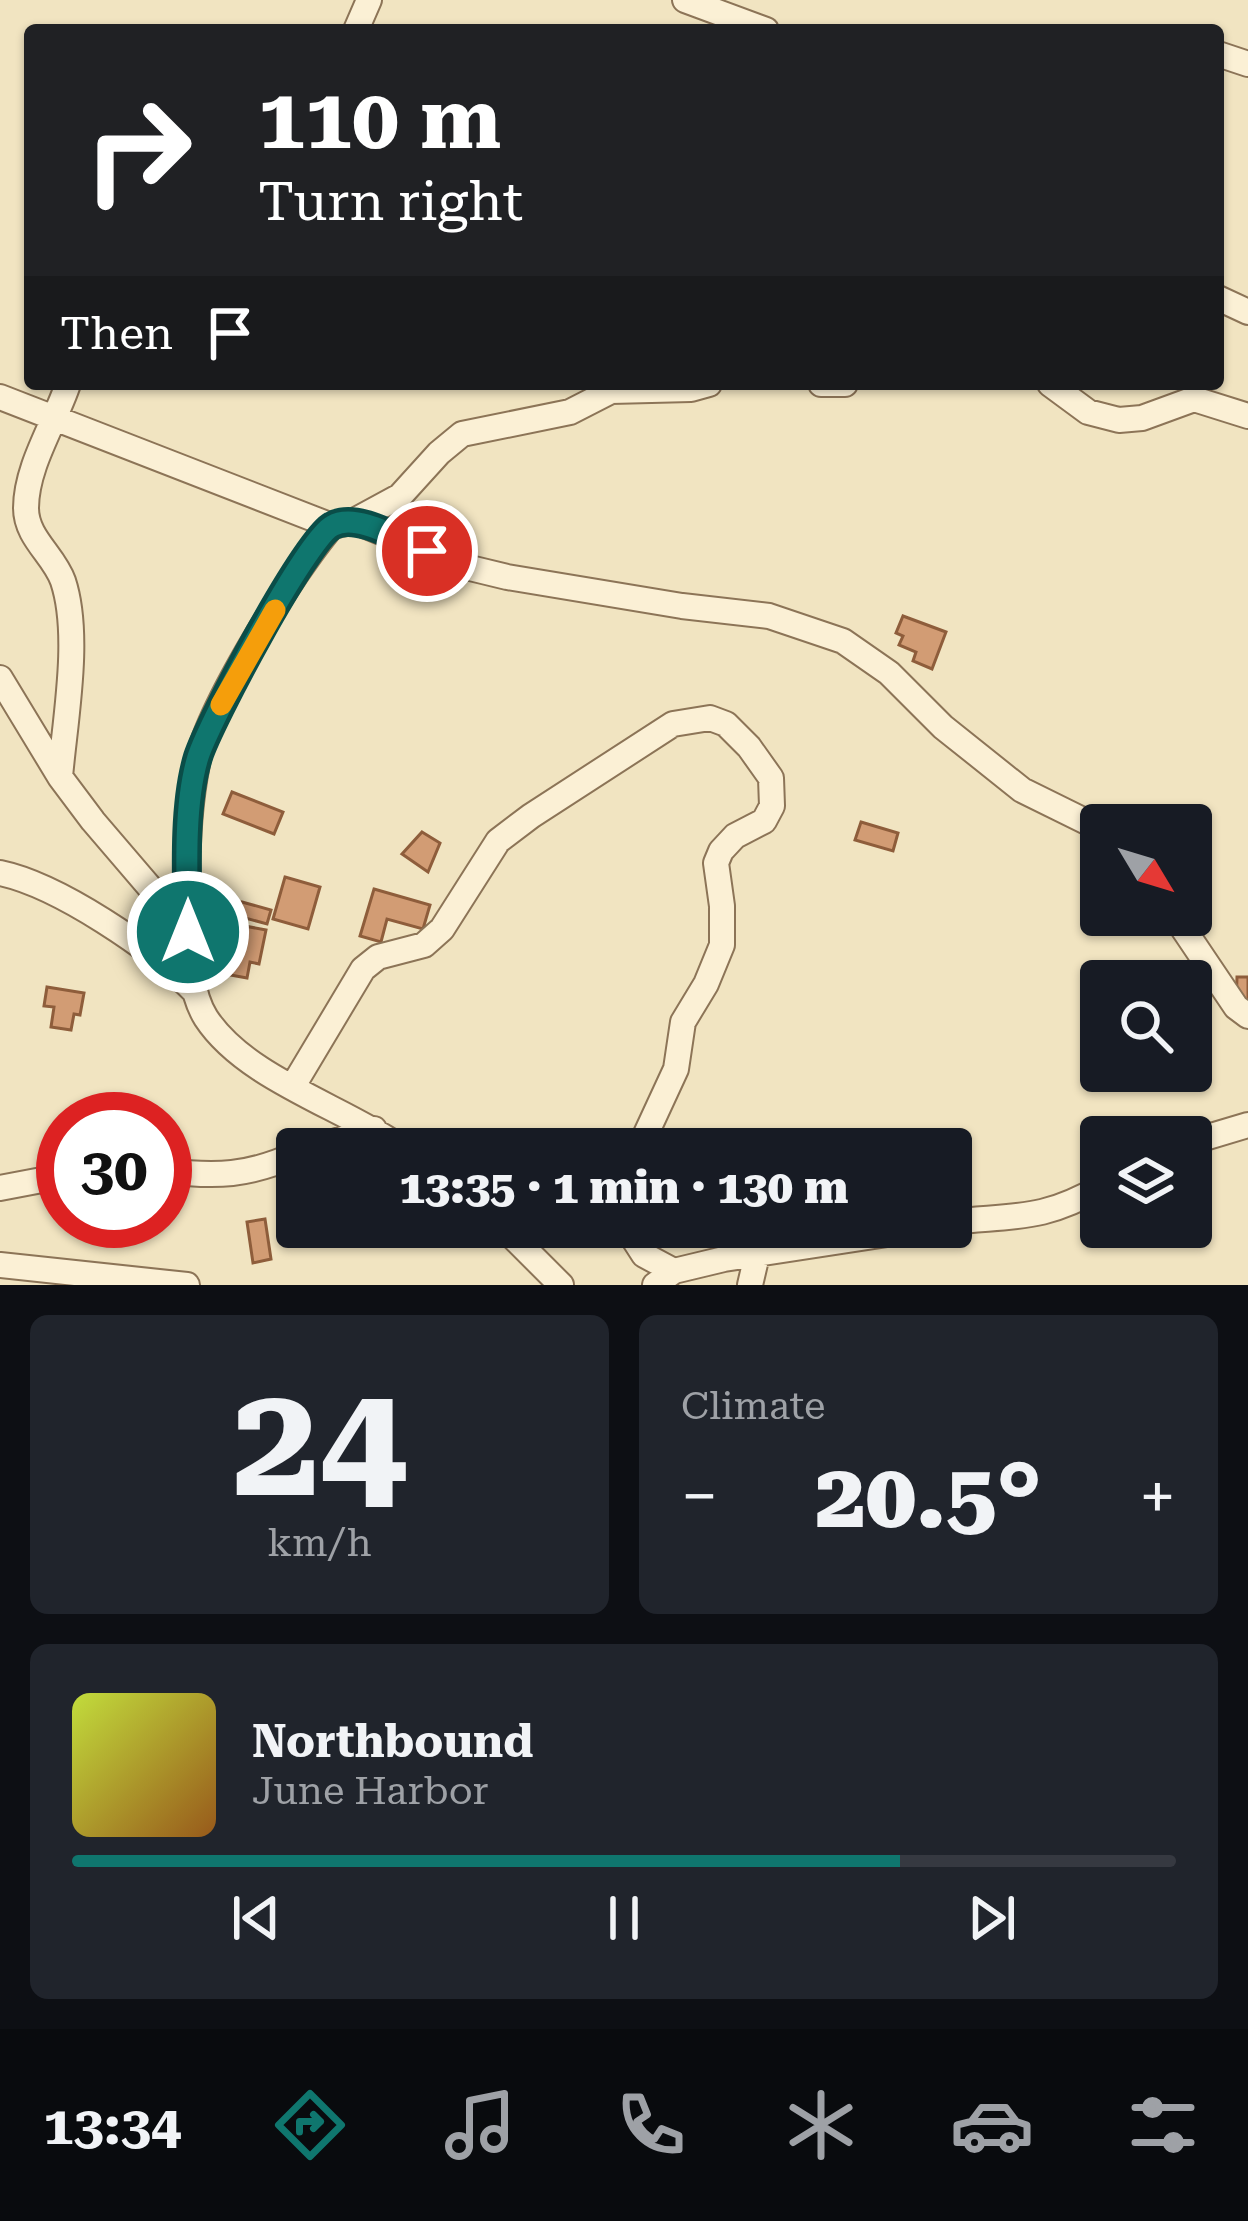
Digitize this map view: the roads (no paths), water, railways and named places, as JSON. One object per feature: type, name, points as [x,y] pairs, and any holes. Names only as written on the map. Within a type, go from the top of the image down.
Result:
[{"type":"street","points":[[685,0],[750,24]]},
{"type":"street","points":[[60,777],[69,607],[62,576],[36,541],[26,511],[28,488],[66,390]]},
{"type":"street","points":[[372,1128],[293,1086],[232,1046],[206,1018],[195,992],[188,932],[197,759],[226,696],[289,584],[343,523],[400,496],[462,434],[570,412],[610,391],[650,390]]},
{"type":"street","points":[[1058,390],[1088,412],[1119,420],[1142,418],[1194,399],[1248,416]]},
{"type":"street","points":[[0,398],[488,573],[769,616],[843,640],[1022,790],[1080,819]]},
{"type":"street","points":[[0,678],[60,777],[188,932]]},
{"type":"street","points":[[293,1086],[363,969],[378,957],[424,945],[442,929],[498,841],[673,724],[710,718],[738,734],[761,763],[771,778],[772,806],[764,820],[735,836],[716,862],[722,945],[683,1022],[676,1069],[649,1128]]},
{"type":"street","points":[[0,873],[18,877],[81,910],[165,961],[195,992]]},
{"type":"street","points":[[1188,936],[1236,1006],[1248,1016]]},
{"type":"street","points":[[1212,1136],[1248,1125]]},
{"type":"street","points":[[192,1174],[243,1174],[276,1162]]},
{"type":"street","points":[[0,1188],[36,1181]]},
{"type":"street","points":[[972,1220],[1034,1216],[1080,1199]]},
{"type":"street","points":[[524,1248],[561,1285]]},
{"type":"street","points":[[639,1248],[665,1278],[806,1248]]},
{"type":"street","points":[[750,1285],[757,1256]]},
{"type":"street","points":[[0,1265],[187,1285]]}]
